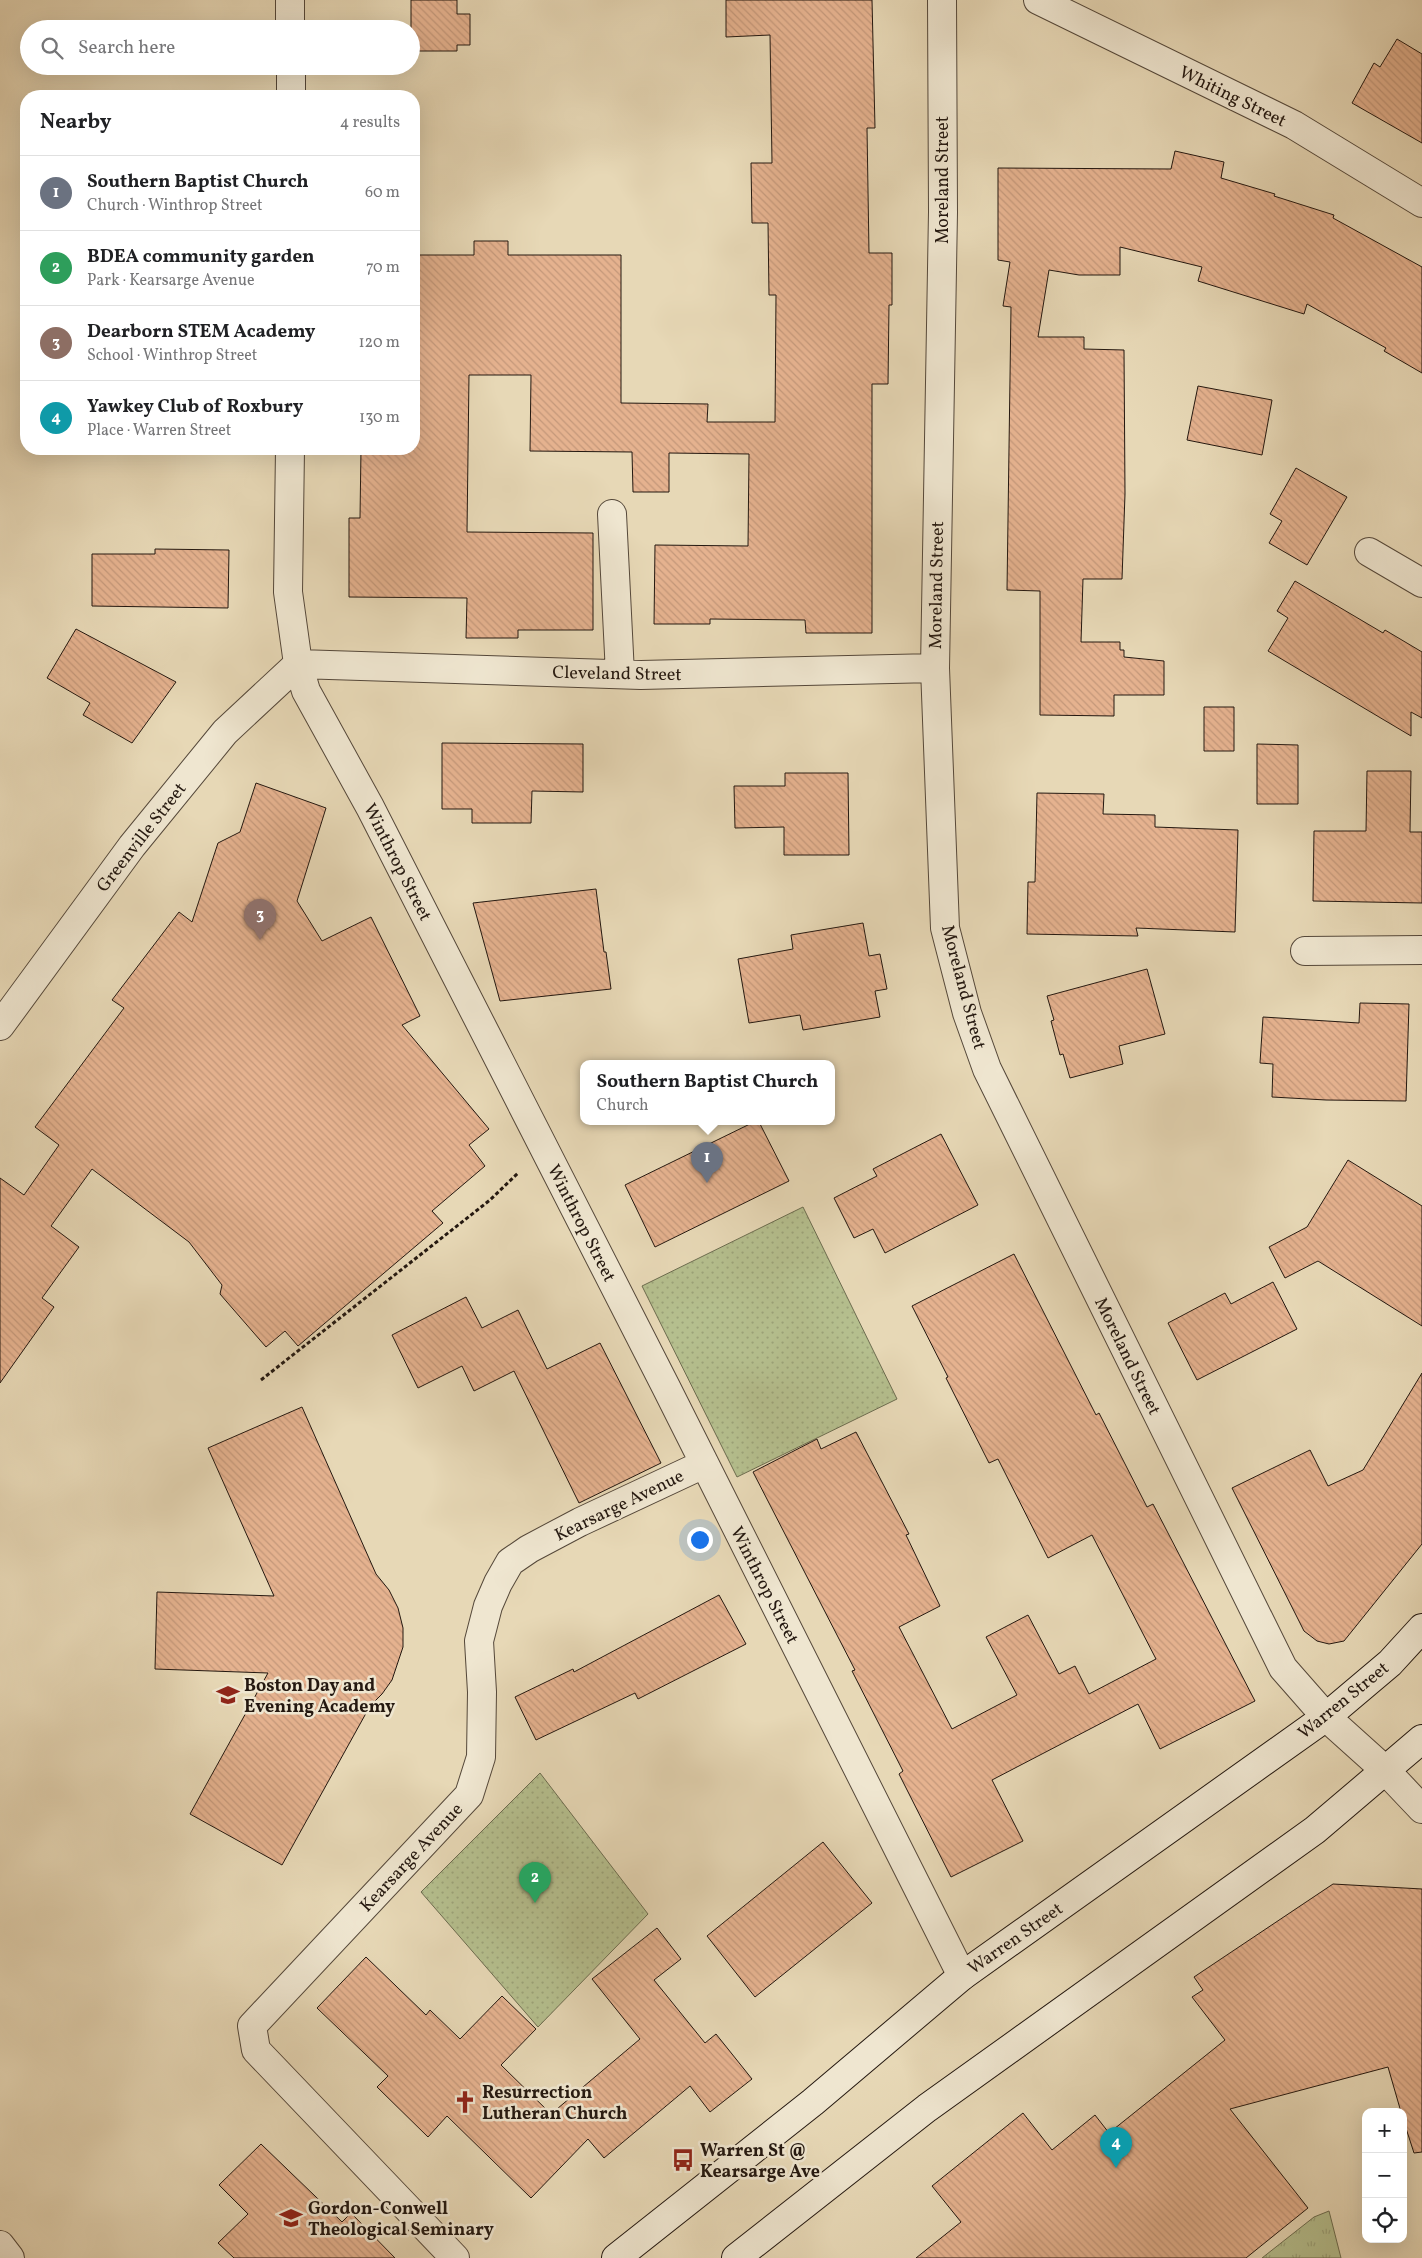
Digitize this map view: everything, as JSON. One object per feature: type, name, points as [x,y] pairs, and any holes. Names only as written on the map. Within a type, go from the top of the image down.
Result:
[{"type":"street","points":[[290,0],[290,20]]},
{"type":"street","name":"Moreland Street","points":[[942,0],[943,212],[935,668],[945,928],[967,1013],[987,1069],[1283,1668],[1326,1717],[1386,1772],[1422,1809]]},
{"type":"street","name":"Whiting Street","points":[[1038,0],[1294,125],[1422,203]]},
{"type":"street","points":[[291,75],[291,90]]},
{"type":"street","name":"Winthrop Street","points":[[290,455],[288,592],[298,664],[306,691],[370,807],[962,1976]]},
{"type":"street","points":[[612,514],[620,674]]},
{"type":"street","points":[[1369,552],[1422,583]]},
{"type":"street","name":"Cleveland Street","points":[[298,664],[620,674],[935,668]]},
{"type":"street","name":"Greenville Street","points":[[0,1026],[132,846],[218,740],[298,664]]},
{"type":"street","points":[[1305,951],[1422,950]]},
{"type":"street","name":"Kearsarge Avenue","points":[[455,2258],[256,2050],[252,2026],[469,1795],[481,1757],[482,1692],[479,1641],[488,1606],[510,1562],[529,1548],[580,1522],[704,1464]]},
{"type":"street","name":"Warren Street","points":[[616,2258],[813,2102],[962,1976],[1326,1717],[1390,1663],[1422,1628]]},
{"type":"street","points":[[736,2258],[927,2108],[1315,1830],[1422,1740]]},
{"type":"street","points":[[0,2245],[10,2258]]},
{"type":"path","points":[[260,1380],[490,1200],[544,1149]]},
{"type":"green space","points":[[803,1207],[897,1399],[737,1477],[642,1286]]},
{"type":"green space","points":[[540,1773],[648,1914],[538,2027],[421,1892]]},
{"type":"green space","points":[[1329,2211],[1341,2258],[1262,2258],[1314,2217]]},
{"type":"building","points":[[411,0],[457,0],[457,14],[470,14],[470,45],[457,45],[457,51],[420,51],[420,20],[411,20]]},
{"type":"building","points":[[726,0],[872,0],[875,128],[867,128],[869,253],[892,253],[892,305],[889,305],[888,384],[872,384],[872,633],[806,633],[805,620],[710,619],[710,624],[654,624],[655,545],[748,546],[749,454],[669,453],[669,492],[633,492],[632,452],[530,451],[531,375],[469,375],[467,532],[593,533],[593,630],[518,630],[518,638],[466,638],[467,598],[349,597],[349,518],[360,518],[361,455],[420,455],[420,255],[474,255],[474,241],[508,241],[508,255],[621,255],[621,403],[708,404],[707,422],[775,422],[776,295],[769,295],[768,223],[752,223],[751,163],[772,163],[770,35],[726,37]]},
{"type":"building","points":[[1397,39],[1422,54],[1422,143],[1352,103],[1374,63],[1380,67]]},
{"type":"building","points":[[1175,151],[1224,162],[1221,178],[1275,194],[1274,196],[1334,215],[1333,218],[1422,267],[1422,373],[1384,351],[1386,348],[1307,304],[1304,314],[1198,281],[1202,267],[1120,247],[1120,275],[1079,275],[1049,270],[1038,337],[1084,337],[1084,349],[1124,350],[1125,494],[1122,579],[1083,579],[1081,642],[1120,642],[1120,650],[1124,650],[1124,657],[1164,661],[1164,695],[1114,695],[1114,716],[1040,715],[1040,591],[1007,590],[1011,307],[1003,306],[1010,262],[998,260],[998,168],[1171,169]]},
{"type":"building","points":[[1198,386],[1272,400],[1262,455],[1187,440]]},
{"type":"building","points":[[1296,468],[1347,497],[1307,565],[1269,543],[1282,521],[1270,514]]},
{"type":"building","points":[[155,549],[229,550],[228,608],[92,606],[92,554],[155,554]]},
{"type":"building","points":[[1295,581],[1383,633],[1385,630],[1422,652],[1422,718],[1411,712],[1411,736],[1268,651],[1288,618],[1277,611]]},
{"type":"building","points":[[76,629],[176,682],[132,743],[83,715],[90,703],[47,678]]},
{"type":"building","points":[[1204,707],[1234,707],[1234,751],[1204,751]]},
{"type":"building","points":[[442,743],[583,744],[583,792],[532,791],[531,823],[472,823],[472,809],[442,809]]},
{"type":"building","points":[[1257,744],[1298,745],[1298,804],[1257,804]]},
{"type":"building","points":[[1367,771],[1411,771],[1410,832],[1422,832],[1422,903],[1313,901],[1314,831],[1366,831]]},
{"type":"building","points":[[785,773],[848,773],[849,855],[784,855],[784,827],[735,828],[734,786],[785,786]]},
{"type":"building","points":[[256,783],[326,808],[297,901],[322,941],[371,917],[420,1016],[402,1025],[489,1129],[469,1145],[485,1166],[432,1211],[443,1223],[298,1346],[285,1331],[266,1347],[220,1294],[222,1285],[189,1242],[92,1169],[51,1226],[79,1247],[42,1298],[54,1307],[0,1383],[0,1178],[24,1195],[59,1145],[35,1127],[124,1008],[112,1000],[179,912],[192,922],[218,843],[240,832]]},
{"type":"building","points":[[1037,793],[1104,794],[1103,814],[1155,815],[1155,827],[1238,830],[1235,932],[1136,928],[1138,936],[1027,934],[1028,882],[1035,882]]},
{"type":"building","points":[[596,889],[611,989],[500,1001],[473,903]]},
{"type":"building","points":[[863,923],[869,956],[880,954],[887,989],[875,991],[880,1017],[803,1030],[800,1015],[749,1023],[738,959],[793,949],[791,935]]},
{"type":"building","points":[[1147,969],[1165,1034],[1119,1046],[1123,1064],[1070,1078],[1063,1054],[1060,1055],[1051,1021],[1054,1020],[1047,996]]},
{"type":"building","points":[[1360,1003],[1409,1004],[1406,1101],[1272,1097],[1273,1064],[1260,1063],[1263,1017],[1359,1023]]},
{"type":"building","points":[[748,1125],[761,1125],[789,1181],[655,1247],[625,1185]]},
{"type":"building","points":[[941,1134],[978,1205],[885,1253],[873,1229],[854,1238],[834,1198],[877,1176],[873,1169]]},
{"type":"building","points":[[1348,1160],[1422,1206],[1422,1326],[1318,1261],[1285,1278],[1269,1247],[1307,1227]]},
{"type":"building","points":[[1014,1254],[1096,1415],[1099,1413],[1147,1507],[1153,1504],[1255,1701],[1160,1749],[1138,1704],[992,1780],[1023,1841],[951,1877],[899,1774],[903,1771],[852,1671],[855,1670],[753,1472],[817,1439],[821,1449],[856,1432],[909,1534],[906,1535],[940,1606],[899,1627],[952,1729],[1017,1695],[986,1637],[1028,1615],[1059,1674],[1075,1666],[1089,1694],[1156,1659],[1092,1535],[1048,1558],[998,1459],[989,1463],[912,1306]]},
{"type":"building","points":[[1273,1282],[1297,1329],[1197,1380],[1168,1323],[1225,1293],[1231,1304]]},
{"type":"building","points":[[466,1297],[482,1328],[518,1310],[547,1369],[600,1343],[661,1463],[579,1503],[514,1371],[474,1391],[462,1366],[418,1388],[392,1335]]},
{"type":"building","points":[[1422,1373],[1422,1544],[1344,1641],[1329,1644],[1317,1641],[1304,1631],[1232,1488],[1310,1450],[1328,1486],[1363,1470]]},
{"type":"building","points":[[302,1407],[376,1574],[389,1590],[398,1608],[403,1628],[403,1647],[392,1680],[370,1706],[282,1865],[190,1814],[268,1673],[155,1669],[157,1592],[274,1596],[208,1448]]},
{"type":"building","points":[[719,1595],[746,1644],[638,1699],[635,1693],[536,1740],[515,1697],[573,1669],[574,1672]]},
{"type":"building","points":[[823,1842],[872,1903],[755,1997],[707,1936]]},
{"type":"building","points":[[1333,1884],[1422,1889],[1422,2152],[1414,2153],[1407,2131],[1407,2108],[1400,2108],[1388,2067],[1230,2109],[1308,2208],[1246,2258],[916,2258],[961,2222],[932,2186],[1023,2113],[1052,2150],[1095,2115],[1109,2133],[1225,2040],[1192,1997],[1203,1990],[1194,1977]]},
{"type":"building","points":[[657,1928],[681,1959],[654,1980],[705,2043],[716,2034],[752,2079],[710,2112],[690,2086],[604,2158],[588,2139],[531,2198],[447,2116],[428,2137],[377,2087],[388,2076],[317,2008],[366,1957],[426,2015],[430,2010],[460,2039],[502,1996],[536,2029],[501,2065],[551,2114],[640,2039],[592,1979]]},
{"type":"building","name":"Gordon-Conwell Theological Seminary","points":[[261,2144],[342,2222],[351,2213],[395,2258],[234,2258],[218,2243],[248,2214],[219,2185]]},
{"type":"place","name":"Dearborn STEM Academy","points":[[260,940]]},
{"type":"place","name":"Southern Baptist Church","points":[[707,1183]]},
{"type":"place","name":"Boston Day and Evening Academy","points":[[228,1695]]},
{"type":"place","name":"BDEA community garden","points":[[535,1903]]},
{"type":"place","name":"Resurrection Lutheran Church","points":[[465,2102]]},
{"type":"place","name":"Warren St @ Kearsarge Ave","points":[[683,2160]]},
{"type":"place","name":"Yawkey Club of Roxbury","points":[[1116,2168]]},
{"type":"place","name":"Gordon-Conwell Theological Seminary","points":[[291,2218]]}]
